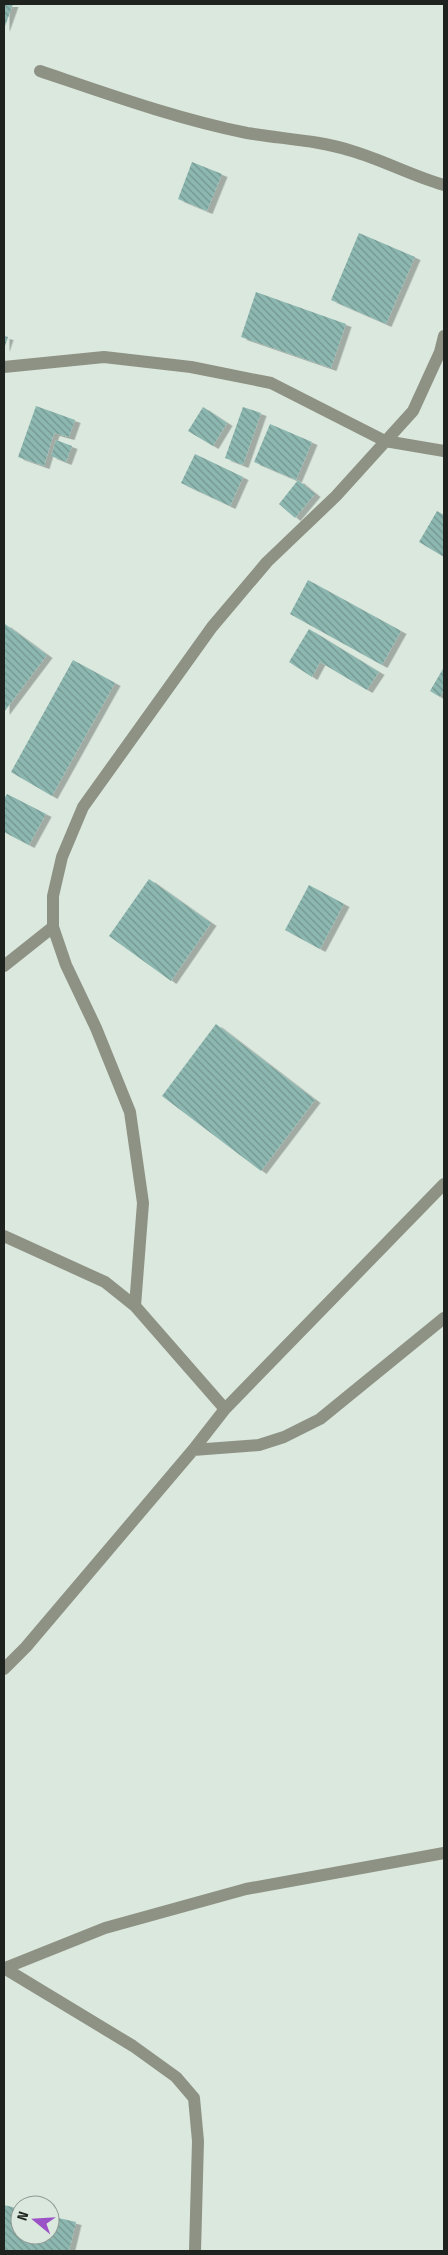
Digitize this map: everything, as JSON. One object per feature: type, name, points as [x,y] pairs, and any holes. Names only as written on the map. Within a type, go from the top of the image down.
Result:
[{"type":"street","points":[[40,72],[174,114],[248,133],[288,138],[352,150],[424,180],[444,185]]},
{"type":"street","points":[[135,1306],[142,1204],[130,1112],[96,1028],[66,964],[53,927],[53,896],[62,857],[84,807],[212,627],[267,562],[336,496],[413,411],[440,352],[444,336]]},
{"type":"street","points":[[4,367],[104,357],[191,367],[271,384],[385,441],[444,451]]},
{"type":"street","points":[[4,966],[53,927]]},
{"type":"street","points":[[4,1669],[26,1647],[193,1450],[225,1409],[444,1184]]},
{"type":"street","points":[[4,1236],[105,1282],[135,1306],[225,1409]]},
{"type":"street","points":[[193,1450],[259,1445],[284,1437],[320,1419],[444,1318]]},
{"type":"street","points":[[4,1968],[104,1928],[246,1889],[444,1853]]},
{"type":"street","points":[[4,1968],[133,2046],[176,2077],[194,2098],[198,2141],[195,2251]]},
{"type":"building","points":[[4,4],[13,4],[4,29]]},
{"type":"building","points":[[192,162],[222,174],[207,211],[178,199]]},
{"type":"building","points":[[359,233],[415,257],[386,324],[331,300]]},
{"type":"building","points":[[256,292],[346,324],[331,368],[241,337]]},
{"type":"building","points":[[4,336],[8,337],[4,349]]},
{"type":"building","points":[[36,406],[75,420],[69,437],[54,433],[44,466],[18,457]]},
{"type":"building","points":[[203,407],[227,423],[213,446],[188,431]]},
{"type":"building","points":[[243,407],[261,413],[243,465],[225,458]]},
{"type":"building","points":[[270,424],[312,442],[296,480],[254,462]]},
{"type":"building","points":[[56,440],[72,446],[66,462],[51,456]]},
{"type":"building","points":[[195,454],[243,477],[230,506],[181,483]]},
{"type":"building","points":[[298,480],[315,494],[295,518],[279,504]]},
{"type":"building","points":[[437,511],[444,515],[444,557],[419,542]]},
{"type":"building","points":[[308,580],[401,631],[382,665],[290,614]]},
{"type":"building","points":[[5,624],[47,655],[4,712],[4,626]]},
{"type":"building","points":[[309,629],[379,672],[367,690],[320,662],[312,677],[289,662]]},
{"type":"building","points":[[73,660],[115,683],[52,796],[11,772]]},
{"type":"building","points":[[444,667],[444,689],[440,697],[430,691]]},
{"type":"building","points":[[7,794],[46,814],[29,845],[4,832],[4,799]]},
{"type":"building","points":[[149,879],[211,923],[171,981],[109,936]]},
{"type":"building","points":[[309,885],[344,904],[320,949],[285,930]]},
{"type":"building","points":[[216,1024],[315,1100],[261,1171],[162,1096]]},
{"type":"building","points":[[4,2205],[10,2206],[10,2245],[60,2245],[60,2218],[76,2222],[69,2251],[4,2251]]}]
